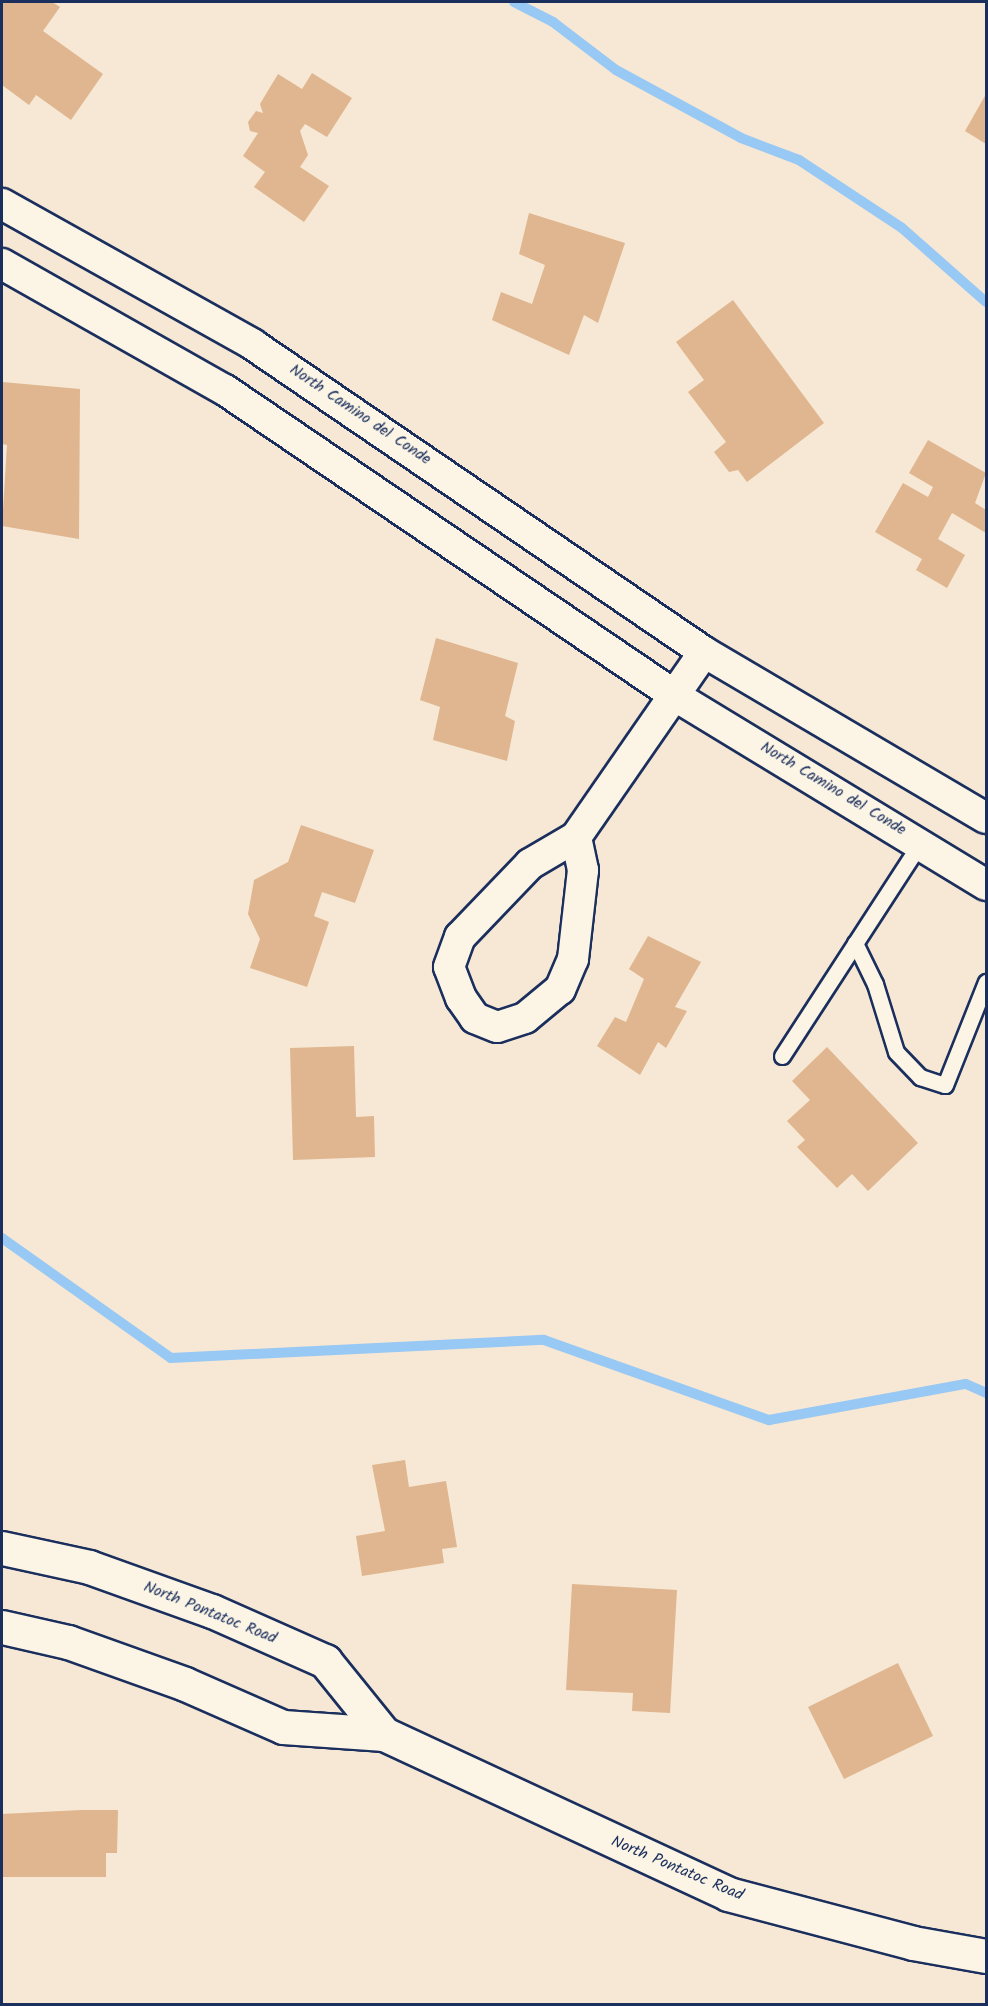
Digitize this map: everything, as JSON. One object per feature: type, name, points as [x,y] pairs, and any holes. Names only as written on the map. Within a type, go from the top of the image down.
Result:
[{"type":"street","name":"North Camino del Conde","points":[[2,204],[252,344],[704,652],[987,818]]},
{"type":"street","name":"North Camino del Conde","points":[[2,264],[225,390],[677,697],[921,842],[987,885]]},
{"type":"street","points":[[576,837],[583,870],[573,959],[560,989],[525,1018],[497,1027],[475,1018],[461,998],[449,967],[460,938],[530,864],[576,837],[677,697],[704,652]]},
{"type":"street","name":"North Pontatoc Road","points":[[2,1548],[88,1567],[212,1611],[325,1661],[384,1734]]},
{"type":"street","name":"North Pontatoc Road","points":[[2,1627],[68,1642],[185,1684],[283,1727],[384,1734],[728,1894],[913,1943],[987,1956]]},
{"type":"lane","points":[[782,1056],[921,842]]},
{"type":"lane","points":[[855,943],[875,984],[896,1052],[920,1077],[945,1085],[987,982]]},
{"type":"building","points":[[2,2],[52,2],[60,7],[43,31],[103,74],[71,120],[36,95],[29,105],[2,85]]},
{"type":"building","points":[[312,73],[352,98],[327,137],[305,124],[300,131],[308,155],[300,167],[329,186],[304,222],[254,187],[265,172],[243,156],[258,133],[250,131],[248,122],[256,111],[263,113],[260,104],[278,74],[302,89]]},
{"type":"building","points":[[986,94],[986,144],[965,131]]},
{"type":"building","points":[[529,213],[625,243],[598,323],[584,315],[569,355],[492,320],[501,292],[532,304],[545,265],[519,254]]},
{"type":"building","points":[[733,300],[824,423],[747,482],[738,470],[729,472],[714,452],[726,442],[688,392],[704,380],[676,342]]},
{"type":"building","points":[[2,382],[80,389],[79,539],[2,526],[7,445],[2,444]]},
{"type":"building","points":[[928,440],[986,473],[975,503],[986,510],[986,533],[952,513],[938,539],[965,555],[947,588],[916,570],[922,559],[875,532],[903,483],[928,497],[933,487],[909,473]]},
{"type":"building","points":[[436,638],[518,663],[505,716],[515,721],[507,761],[433,740],[440,707],[420,700]]},
{"type":"building","points":[[301,825],[374,850],[355,903],[322,892],[314,916],[329,922],[307,987],[250,968],[260,939],[248,914],[254,880],[288,862]]},
{"type":"building","points":[[648,936],[701,962],[675,1007],[687,1011],[666,1048],[658,1042],[640,1075],[597,1046],[615,1017],[626,1022],[644,979],[629,969]]},
{"type":"building","points":[[354,1046],[356,1117],[374,1116],[375,1157],[293,1160],[290,1048]]},
{"type":"building","points":[[827,1047],[918,1143],[868,1191],[852,1174],[837,1188],[797,1147],[805,1140],[787,1121],[810,1100],[792,1081]]},
{"type":"building","points":[[405,1460],[409,1487],[446,1481],[457,1547],[442,1549],[444,1563],[362,1576],[356,1536],[385,1531],[372,1465]]},
{"type":"building","points":[[572,1584],[677,1590],[670,1713],[632,1711],[633,1693],[566,1690]]},
{"type":"building","points":[[898,1663],[933,1736],[844,1779],[808,1707]]},
{"type":"building","points":[[118,1810],[117,1853],[106,1853],[106,1877],[2,1877],[2,1814]]},
{"type":"waterway","points":[[514,2],[553,22],[616,70],[741,138],[799,160],[902,228],[986,302]]},
{"type":"waterway","points":[[2,1238],[171,1358],[544,1340],[769,1420],[966,1384],[986,1393]]}]
